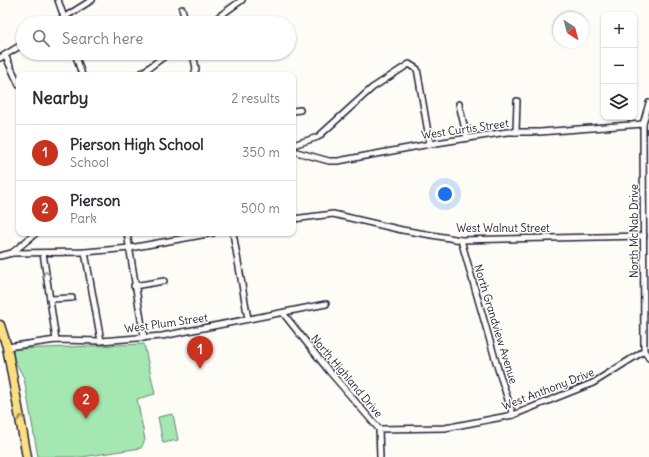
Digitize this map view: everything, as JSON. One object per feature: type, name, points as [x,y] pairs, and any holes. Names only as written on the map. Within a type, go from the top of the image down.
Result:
[{"type":"main road","points":[[0,326],[7,347],[27,457]]},
{"type":"street","points":[[58,0],[64,16]]},
{"type":"street","points":[[70,16],[92,0]]},
{"type":"street","points":[[220,16],[242,0]]},
{"type":"street","points":[[182,9],[184,16]]},
{"type":"street","points":[[16,48],[2,57],[16,80]]},
{"type":"street","points":[[77,60],[81,72]]},
{"type":"street","points":[[142,72],[159,60]]},
{"type":"street","points":[[194,60],[195,72]]},
{"type":"street","points":[[296,144],[318,138],[372,88],[405,66],[413,65],[418,74],[430,144]]},
{"type":"street","points":[[516,132],[517,101]]},
{"type":"street","name":"North McNab Drive","points":[[644,351],[646,154],[643,124],[649,103]]},
{"type":"street","points":[[459,104],[467,138]]},
{"type":"street","points":[[296,111],[300,110]]},
{"type":"street","name":"West Curtis Street","points":[[296,152],[330,161],[338,161],[430,144],[516,132],[540,132],[643,124]]},
{"type":"street","name":"West Walnut Street","points":[[296,219],[333,214],[402,230],[461,240],[644,236]]},
{"type":"street","points":[[12,253],[32,236]]},
{"type":"street","points":[[127,236],[130,248],[134,286],[144,338]]},
{"type":"street","points":[[0,256],[12,253],[85,252],[130,248],[196,236]]},
{"type":"street","points":[[234,236],[248,319]]},
{"type":"street","name":"North Grandview Avenue","points":[[461,240],[498,369],[513,415]]},
{"type":"street","points":[[85,252],[102,341]]},
{"type":"street","points":[[43,253],[56,340]]},
{"type":"street","points":[[134,286],[164,281]]},
{"type":"street","points":[[50,299],[72,298]]},
{"type":"street","name":"West Plum Street","points":[[7,347],[56,340],[102,341],[144,338],[326,304]]},
{"type":"street","name":"North Highland Drive","points":[[283,313],[379,429],[380,457]]},
{"type":"street","points":[[644,351],[649,358]]},
{"type":"street","name":"West Anthony Drive","points":[[379,429],[445,428],[513,415],[593,383],[644,351]]},
{"type":"green space","points":[[144,344],[155,394],[137,399],[145,440],[141,448],[82,457],[38,457],[24,378],[12,356],[13,350]]},
{"type":"green space","points":[[173,414],[178,440],[163,443],[158,417]]},
{"type":"place","name":"Pierson High School","points":[[200,369]]},
{"type":"place","name":"Pierson","points":[[86,419]]}]
